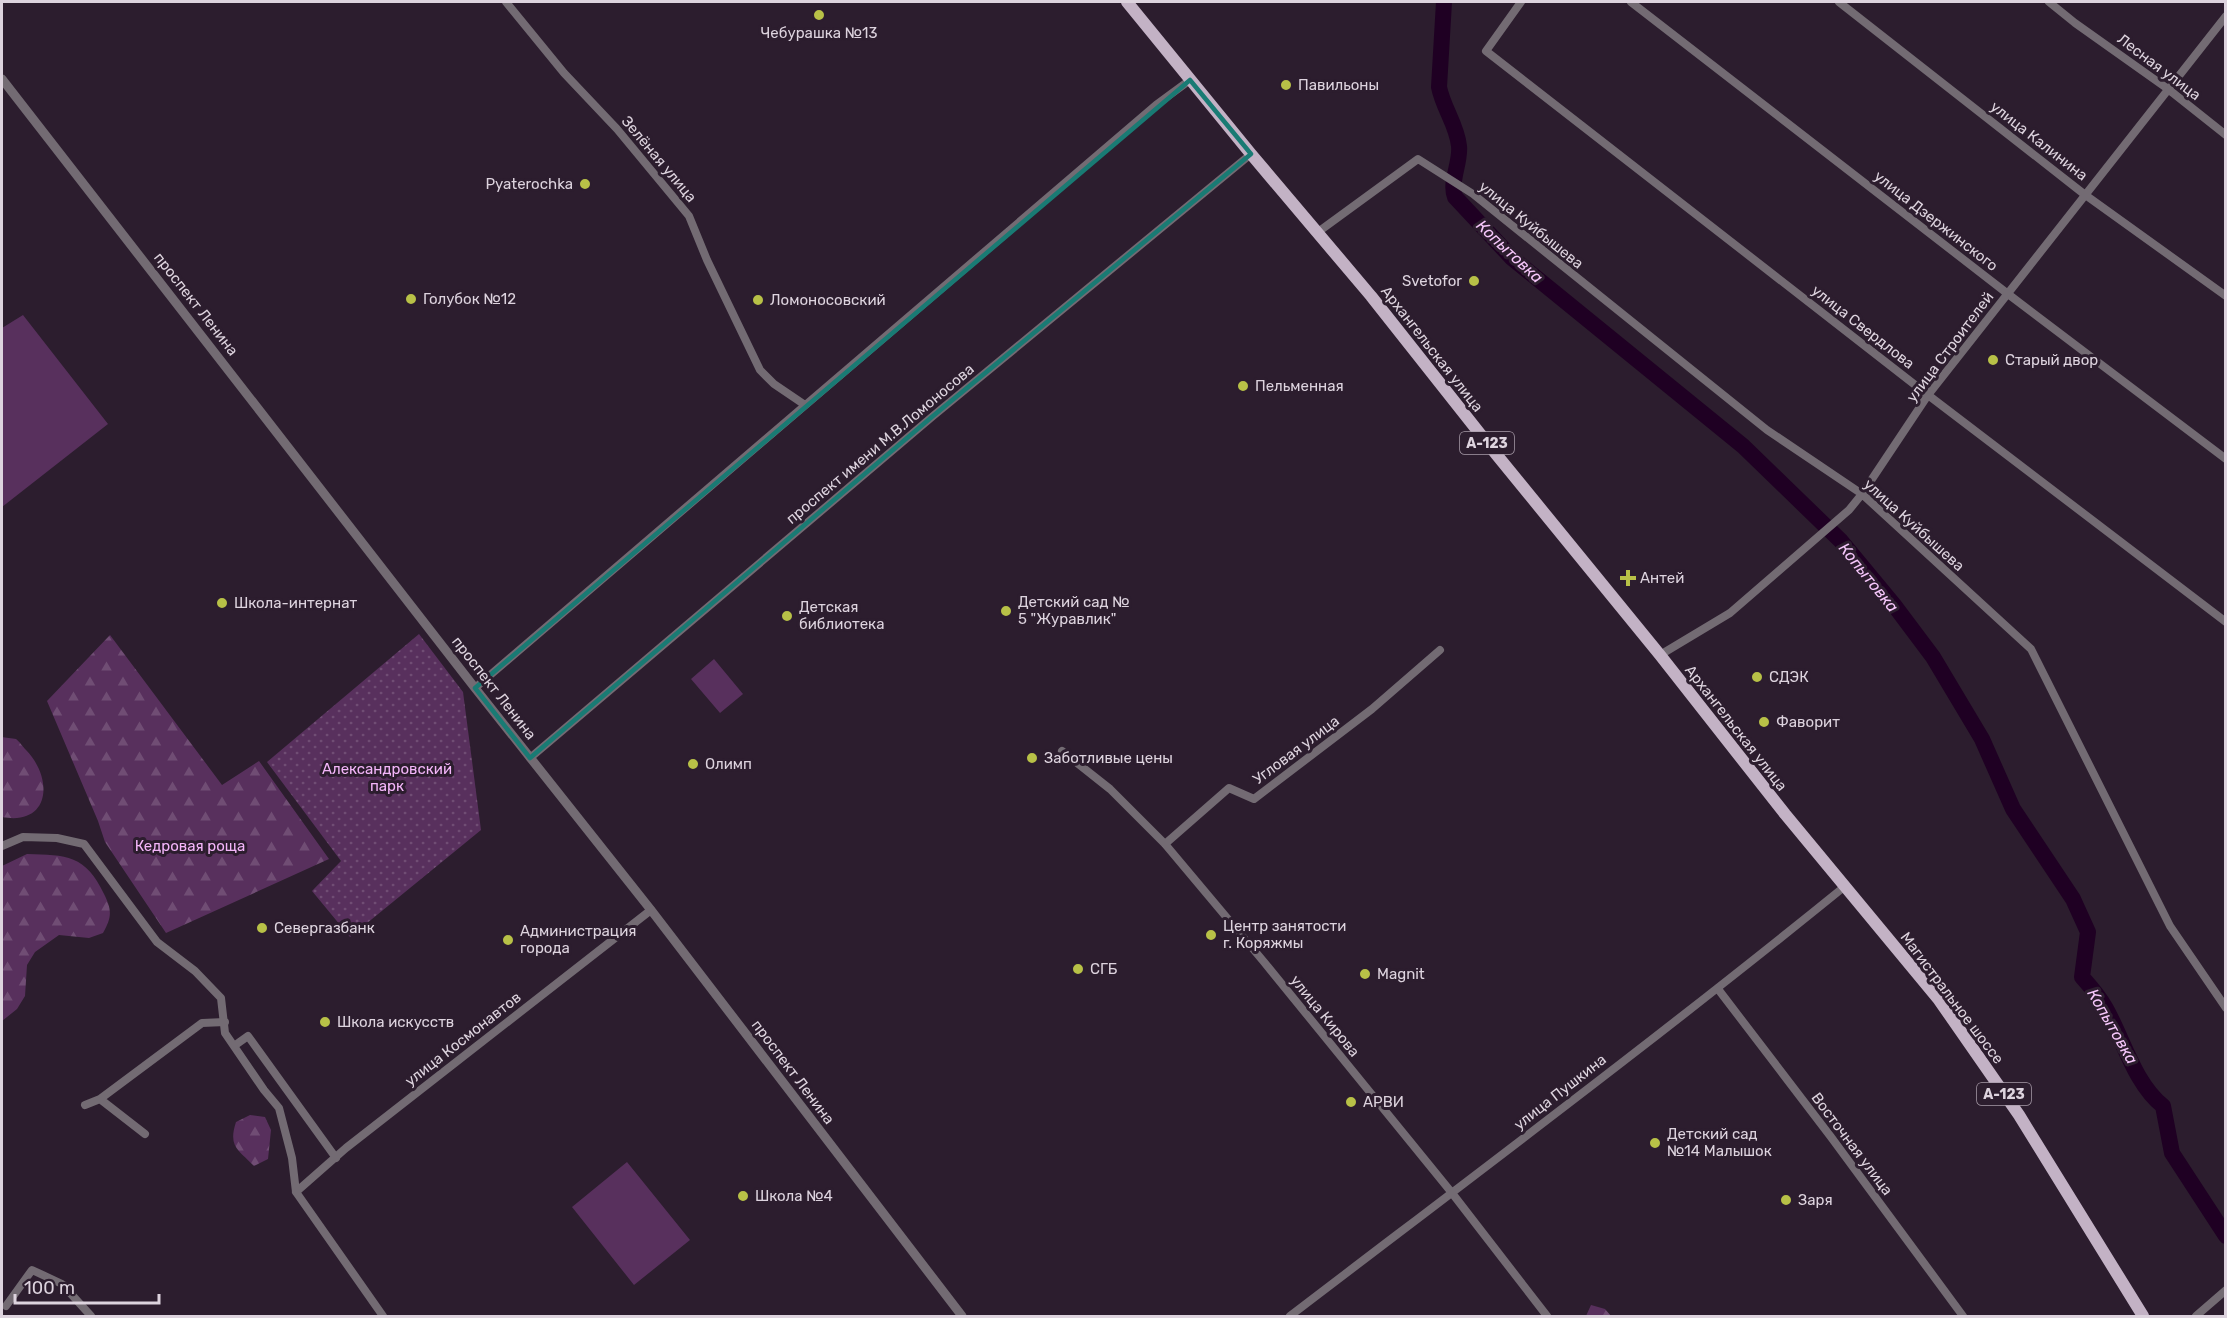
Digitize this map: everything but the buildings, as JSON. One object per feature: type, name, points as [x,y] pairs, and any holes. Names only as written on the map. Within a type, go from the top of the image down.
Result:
[{"type":"main road","name":"Архангельская улица","points":[[1127,2],[1318,232],[1844,887]]},
{"type":"main road","name":"Магистральное шоссе","points":[[1844,887],[1898,949],[1969,1042],[2064,1186],[2143,1317]]},
{"type":"street","name":"Зелёная улица","points":[[506,2],[564,73],[617,129],[689,216],[707,260],[760,370],[774,384],[805,405]]},
{"type":"street","name":"улица Свердлова","points":[[1521,2],[1486,51],[2226,622]]},
{"type":"street","name":"улица Дзержинского","points":[[1631,2],[2008,294],[2226,459]]},
{"type":"street","name":"улица Калинина","points":[[1839,2],[2084,194],[2226,296]]},
{"type":"street","name":"Лесная улица","points":[[2049,2],[2168,89],[2226,135]]},
{"type":"street","name":"улица Строителей","points":[[1660,655],[1730,613],[1822,535],[1862,494],[1929,395],[2084,194],[2226,16]]},
{"type":"street","name":"проспект Ленина","points":[[2,79],[475,688],[651,910],[962,1317]]},
{"type":"street","points":[[475,688],[1156,105],[1190,80]]},
{"type":"street","name":"проспект имени М.В.Ломоносова","points":[[530,758],[933,416],[1251,154]]},
{"type":"street","name":"улица Куйбышева","points":[[1318,232],[1418,159],[1473,194],[1767,430],[1862,494],[2031,649],[2170,926],[2226,1008]]},
{"type":"street","name":"Угловая улица","points":[[1164,844],[1229,788],[1254,799],[1372,709],[1440,650]]},
{"type":"street","name":"улица Кирова","points":[[1062,751],[1110,789],[1164,844],[1272,971],[1452,1193],[1547,1317]]},
{"type":"street","points":[[2,846],[23,837],[57,838],[84,844],[157,942],[195,971],[221,998],[225,1033],[279,1108],[292,1158],[296,1192],[383,1317]]},
{"type":"street","name":"улица Пушкина","points":[[1290,1317],[1718,989],[1844,887]]},
{"type":"street","name":"улица Космонавтов","points":[[296,1192],[470,1051],[651,910]]},
{"type":"street","name":"Восточная улица","points":[[1718,989],[1831,1137],[1963,1317]]},
{"type":"street","points":[[86,1105],[100,1099],[202,1023],[225,1022]]},
{"type":"street","points":[[234,1046],[248,1036],[336,1158]]},
{"type":"street","points":[[100,1099],[146,1134]]},
{"type":"street","points":[[6,1306],[32,1270],[62,1284],[91,1317]]},
{"type":"street","points":[[2196,1317],[2226,1290]]},
{"type":"highlighted area","points":[[1190,80],[1251,154],[933,416],[530,758],[475,688]]},
{"type":"green space","points":[[23,315],[108,424],[2,507],[2,328]]},
{"type":"green space","name":"Александровский парк","points":[[419,634],[463,692],[481,830],[350,937],[312,891],[341,861],[267,762]]},
{"type":"green space","name":"Кедровая роща","points":[[110,635],[222,785],[259,761],[329,859],[166,933],[105,842],[47,701]]},
{"type":"green space","points":[[714,659],[743,694],[720,713],[691,679]]},
{"type":"green space","points":[[2,737],[16,739],[35,762],[41,774],[42,798],[38,807],[30,814],[18,818],[2,817]]},
{"type":"green space","points":[[27,854],[64,857],[82,864],[90,871],[104,894],[110,909],[109,918],[103,933],[89,938],[59,935],[35,952],[27,965],[25,996],[17,1009],[2,1021],[2,866]]},
{"type":"green space","points":[[250,1115],[265,1117],[271,1130],[268,1159],[254,1166],[236,1147],[233,1137],[236,1122]]},
{"type":"green space","points":[[627,1162],[690,1240],[634,1285],[572,1207]]},
{"type":"green space","points":[[1591,1305],[1605,1309],[1611,1316],[1586,1316]]},
{"type":"waterway","name":"Копытовка","points":[[1444,2],[1439,87],[1458,138],[1459,152],[1453,185],[1455,197],[1512,258],[1743,446],[1841,541],[1933,657],[1982,739],[2013,809],[2073,899],[2088,932],[2082,977],[2105,1007],[2144,1085],[2163,1106],[2172,1153],[2226,1236]]},
{"type":"place","name":"Чебурашка №13","points":[[819,15]]},
{"type":"place","name":"Павильоны","points":[[1286,85]]},
{"type":"place","name":"Pyaterochka","points":[[585,184]]},
{"type":"place","name":"Svetofor","points":[[1474,281]]},
{"type":"place","name":"Голубок №12","points":[[411,299]]},
{"type":"place","name":"Ломоносовский","points":[[758,300]]},
{"type":"place","name":"Старый двор","points":[[1993,360]]},
{"type":"place","name":"Пельменная","points":[[1243,386]]},
{"type":"place","name":"Антей","points":[[1628,578]]},
{"type":"place","name":"Школа-интернат","points":[[222,603]]},
{"type":"place","name":"Детский сад № 5 \"Журавлик\"","points":[[1006,611]]},
{"type":"place","name":"Детская библиотека","points":[[787,616]]},
{"type":"place","name":"СДЭК","points":[[1757,677]]},
{"type":"place","name":"Фаворит","points":[[1764,722]]},
{"type":"place","name":"Заботливые цены","points":[[1032,758]]},
{"type":"place","name":"Олимп","points":[[693,764]]},
{"type":"place","name":"Севергазбанк","points":[[262,928]]},
{"type":"place","name":"Центр занятости г. Коряжмы","points":[[1211,935]]},
{"type":"place","name":"Администрация города","points":[[508,940]]},
{"type":"place","name":"СГБ","points":[[1078,969]]},
{"type":"place","name":"Magnit","points":[[1365,974]]},
{"type":"place","name":"Школа искусcтв","points":[[325,1022]]},
{"type":"place","name":"АРВИ","points":[[1351,1102]]},
{"type":"place","name":"Детский сад №14 Малышок","points":[[1655,1143]]},
{"type":"place","name":"Школа №4","points":[[743,1196]]},
{"type":"place","name":"Заря","points":[[1786,1200]]}]
